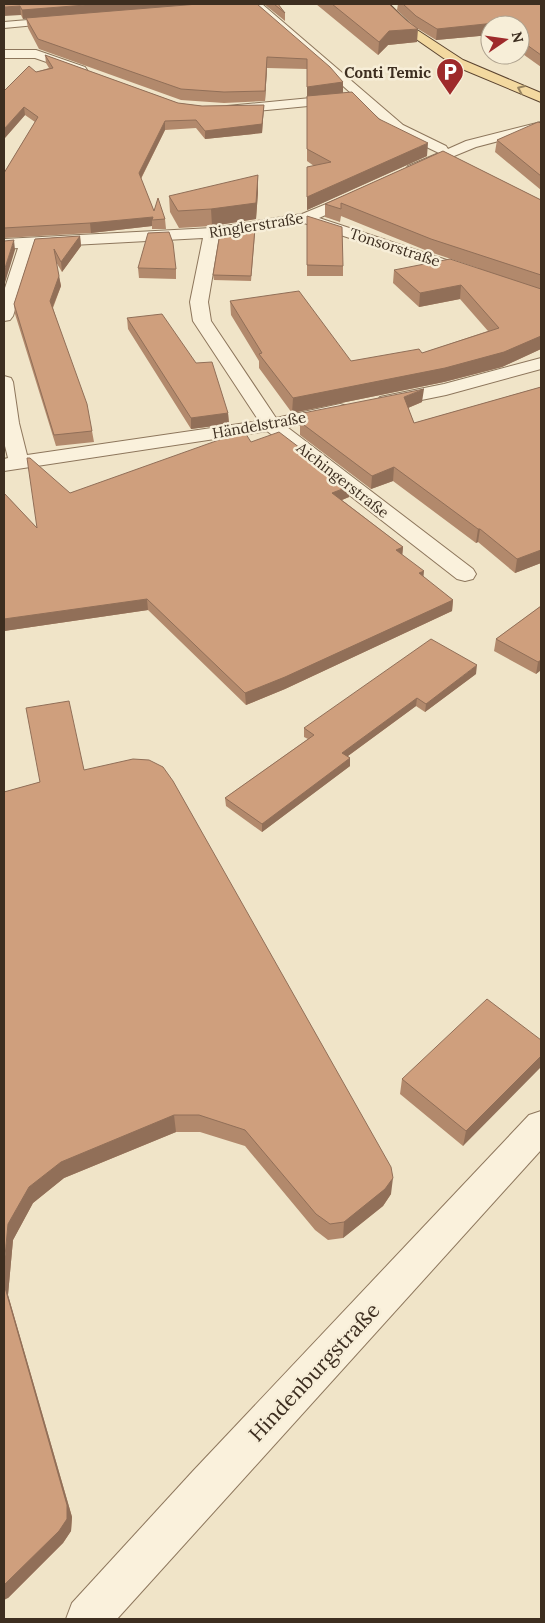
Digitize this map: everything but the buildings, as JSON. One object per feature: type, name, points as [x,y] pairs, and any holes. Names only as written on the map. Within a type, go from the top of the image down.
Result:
[{"type":"main road","points":[[383,4],[410,30],[459,63],[478,81],[507,98]]},
{"type":"main road","points":[[459,63],[541,98]]},
{"type":"street","points":[[252,4],[398,128],[449,152]]},
{"type":"street","points":[[4,25],[79,18]]},
{"type":"street","points":[[4,54],[36,54],[95,75]]},
{"type":"street","points":[[213,110],[260,108],[362,97]]},
{"type":"street","points":[[398,176],[449,152],[540,122]]},
{"type":"street","name":"Ringlerstraße","points":[[4,244],[170,237],[212,233],[306,218],[372,188]]},
{"type":"street","name":"Tonsorstraße","points":[[306,218],[541,296]]},
{"type":"street","name":"Aichingerstraße","points":[[212,233],[199,302],[202,322],[271,425],[465,574]]},
{"type":"street","points":[[4,316],[28,243]]},
{"type":"street","name":"Händelstraße","points":[[11,464],[271,425],[446,389],[541,363]]},
{"type":"street","points":[[4,382],[11,464]]},
{"type":"street","name":"Hindenburgstraße","points":[[88,1619],[208,1486],[541,1126]]},
{"type":"place","name":"Conti Temic","points":[[450,96]]}]
